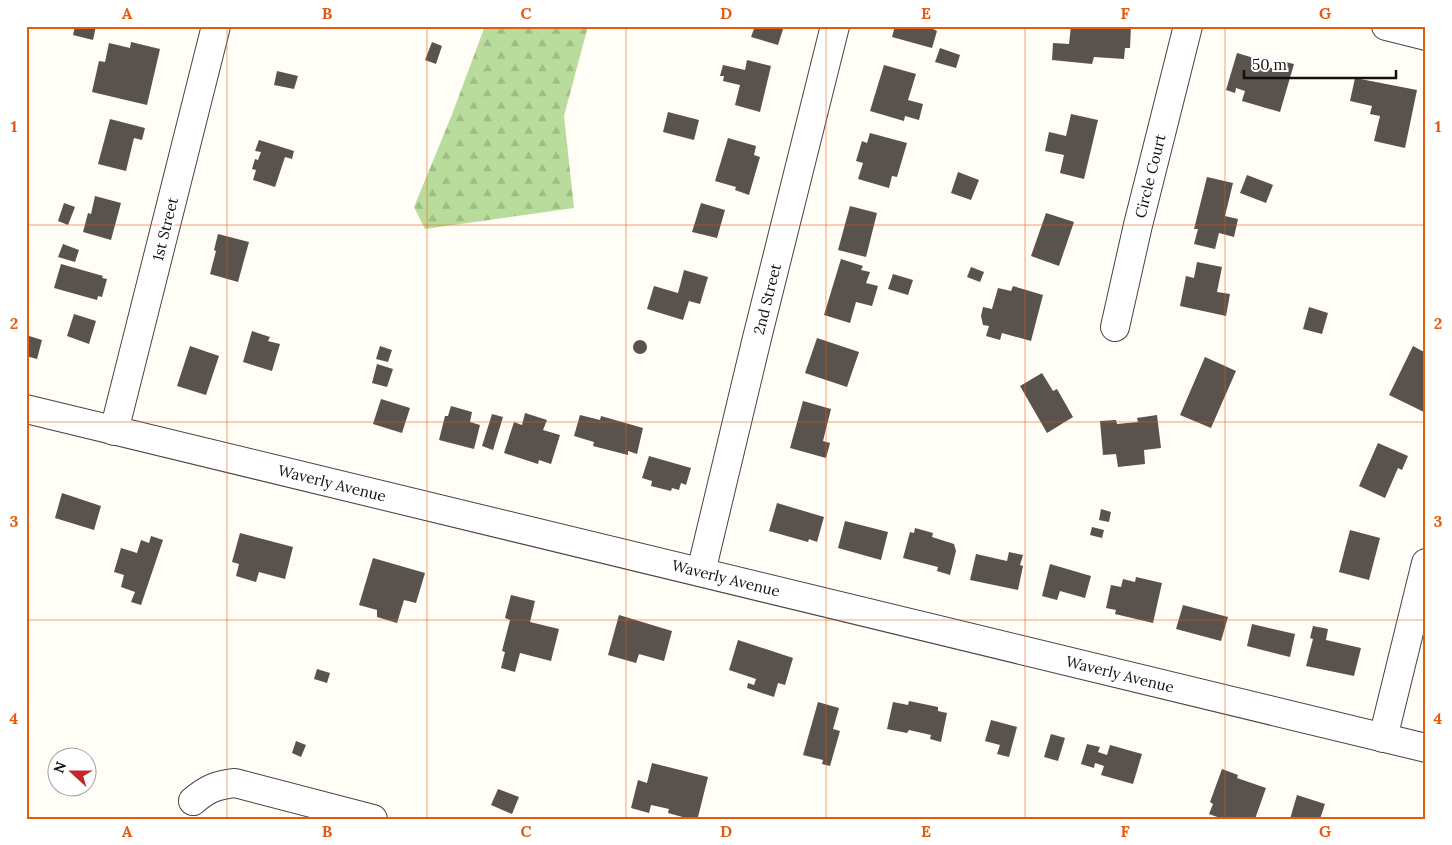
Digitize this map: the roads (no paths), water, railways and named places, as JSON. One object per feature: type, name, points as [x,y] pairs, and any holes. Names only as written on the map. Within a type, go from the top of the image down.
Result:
[{"type":"street","name":"1st Street","points":[[114,431],[216,26]]},
{"type":"street","name":"2nd Street","points":[[701,572],[835,26]]},
{"type":"street","name":"Circle Court","points":[[1115,327],[1138,225],[1188,26]]},
{"type":"street","points":[[1386,26],[1426,36]]},
{"type":"street","name":"Waverly Avenue","points":[[26,410],[1426,748]]},
{"type":"street","points":[[1383,738],[1426,563]]},
{"type":"street","points":[[193,801],[218,785],[235,783],[373,819]]}]
